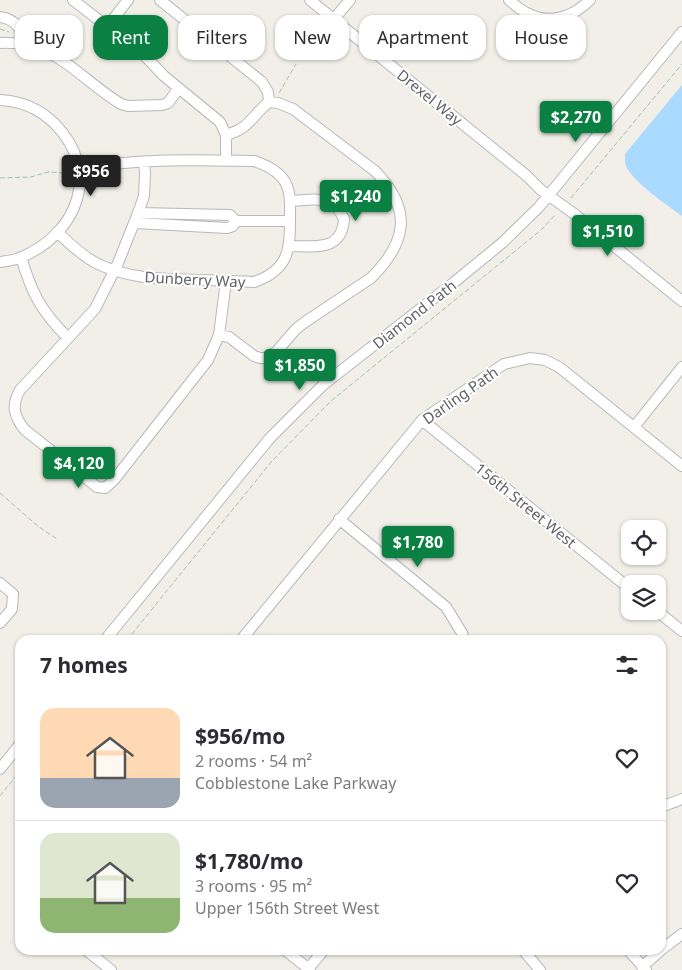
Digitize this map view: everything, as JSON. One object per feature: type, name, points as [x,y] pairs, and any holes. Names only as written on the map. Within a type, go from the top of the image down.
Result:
[{"type":"street","points":[[73,0],[85,4],[96,15]]},
{"type":"street","points":[[116,15],[128,0]]},
{"type":"street","points":[[160,0],[258,78],[266,86],[271,102]]},
{"type":"street","name":"Drexel Way","points":[[310,0],[329,15]]},
{"type":"street","points":[[337,15],[350,0]]},
{"type":"street","points":[[509,0],[525,12],[547,20],[571,14],[590,0]]},
{"type":"street","points":[[0,17],[11,19],[15,23]]},
{"type":"street","name":"Drexel Way","points":[[349,31],[682,301]]},
{"type":"street","name":"Diamond Path","points":[[109,635],[270,438],[323,386],[495,249],[549,195],[682,32]]},
{"type":"street","points":[[0,42],[15,43]]},
{"type":"street","points":[[64,60],[121,104],[128,106],[162,105],[168,103],[178,89]]},
{"type":"street","points":[[149,60],[178,89],[220,122],[226,135],[226,160]]},
{"type":"street","points":[[0,100],[21,103],[31,107],[52,122],[69,140],[76,153],[80,168],[78,198],[69,218],[58,232],[39,248],[21,257],[0,262]]},
{"type":"street","points":[[226,135],[244,128],[271,102]]},
{"type":"street","points":[[219,336],[229,337],[254,356],[260,358],[271,356],[296,329],[371,278],[387,259],[400,235],[400,213],[396,200],[376,171],[292,109],[271,102]]},
{"type":"street","name":"Dunberry Way","points":[[58,232],[82,254],[95,262],[113,270],[135,276],[158,279],[254,282],[266,278],[278,270],[290,246],[290,201],[287,186],[273,170],[254,161],[144,162],[80,168]]},
{"type":"street","points":[[144,162],[144,196],[118,263],[95,310],[20,390],[16,397],[14,404],[16,417],[25,430],[97,487],[105,488],[114,480],[208,360],[219,336],[226,281]]},
{"type":"street","points":[[290,201],[325,200],[335,204],[344,219],[340,235],[333,242],[324,246],[290,246]]},
{"type":"street","points":[[136,218],[227,228],[233,226],[236,221],[290,221]]},
{"type":"street","points":[[21,257],[33,294],[46,314],[68,338]]},
{"type":"street","name":"Darling Path","points":[[245,635],[422,420],[504,364],[530,358],[545,360],[559,367],[682,466]]},
{"type":"street","points":[[634,426],[682,367]]},
{"type":"street","name":"156th Street West","points":[[422,420],[621,582]]},
{"type":"street","points":[[339,519],[446,607],[463,635]]},
{"type":"street","points":[[0,583],[13,594],[12,609],[0,623]]},
{"type":"street","points":[[666,619],[682,632]]},
{"type":"street","points":[[0,768],[15,750]]},
{"type":"street","points":[[666,805],[682,799]]},
{"type":"street","points":[[666,946],[682,934]]},
{"type":"street","points":[[92,955],[111,970]]},
{"type":"street","points":[[291,955],[308,970],[320,955]]},
{"type":"street","points":[[527,955],[540,970]]},
{"type":"street","points":[[632,955],[644,968],[656,955]]},
{"type":"path","points":[[271,102],[286,84],[288,75],[296,64]]},
{"type":"path","points":[[131,635],[272,461],[331,401],[541,230],[579,189],[682,64]]},
{"type":"path","points":[[0,178],[31,177],[48,172],[69,173]]},
{"type":"path","points":[[0,493],[39,527],[57,538]]},
{"type":"path","points":[[0,796],[15,777]]},
{"type":"water","points":[[682,85],[682,216],[635,179],[626,166],[625,154]]}]
